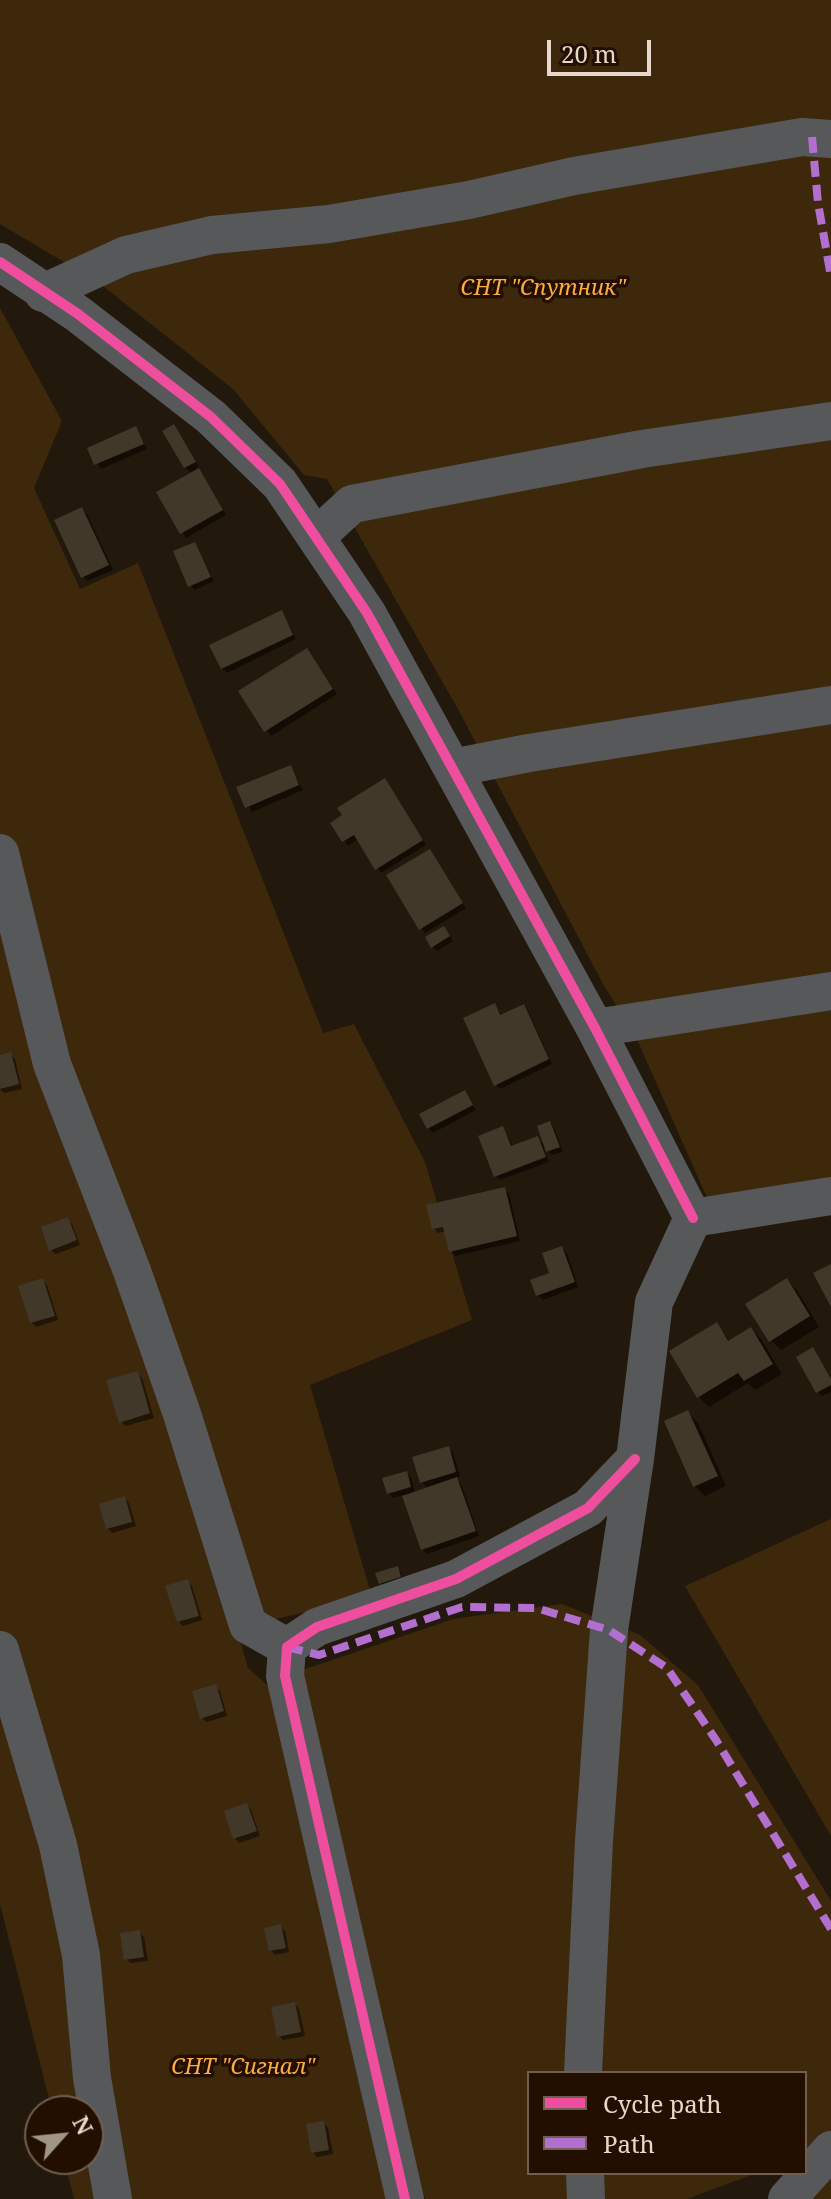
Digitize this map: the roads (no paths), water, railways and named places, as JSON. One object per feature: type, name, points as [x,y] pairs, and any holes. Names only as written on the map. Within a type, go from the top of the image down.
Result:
[{"type":"street","points":[[43,293],[126,255],[212,235],[329,224],[469,200],[574,176],[802,137],[831,139]]},
{"type":"street","points":[[0,262],[78,314],[211,417],[280,484],[367,613],[595,1028],[693,1218]]},
{"type":"street","points":[[316,537],[352,504],[642,449],[831,421]]},
{"type":"street","points":[[452,768],[831,705]]},
{"type":"street","points":[[0,853],[52,1064],[132,1271],[177,1399],[248,1625],[287,1647]]},
{"type":"street","points":[[595,1028],[831,991]]},
{"type":"street","points":[[693,1218],[831,1196]]},
{"type":"street","points":[[583,2071],[594,1841],[609,1630],[635,1459],[654,1302],[693,1218]]},
{"type":"street","points":[[287,1647],[317,1627],[456,1579],[588,1508],[635,1459]]},
{"type":"street","points":[[287,1647],[285,1676],[405,2199]]},
{"type":"street","points":[[0,1650],[58,1845],[81,1955],[92,2078],[113,2199]]},
{"type":"street","points":[[787,2199],[831,2150]]},
{"type":"street","points":[[585,2175],[586,2199]]},
{"type":"park label","name":"СНТ \"Спутник\"","points":[[543,289]]},
{"type":"park label","name":"СНТ \"Сигнал\"","points":[[243,2068]]}]
